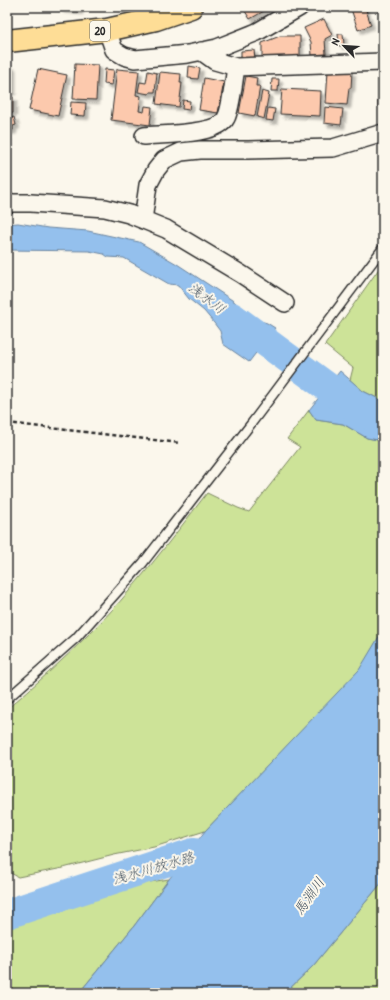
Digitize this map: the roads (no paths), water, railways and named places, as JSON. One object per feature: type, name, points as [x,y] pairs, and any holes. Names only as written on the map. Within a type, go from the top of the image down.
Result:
[{"type":"main road","name":"20","points":[[7,41],[108,30],[156,19],[191,7]]},
{"type":"street","points":[[108,30],[114,50],[124,56],[135,59],[188,54],[217,48],[257,32],[300,7]]},
{"type":"street","points":[[201,51],[215,61],[236,67],[383,62]]},
{"type":"street","points":[[144,136],[208,131],[222,125],[227,117],[236,67]]},
{"type":"street","points":[[143,220],[148,185],[156,170],[164,160],[181,152],[200,150],[333,148],[383,132]]},
{"type":"street","points":[[7,204],[31,203],[105,208],[129,214],[166,230],[203,251],[285,303]]},
{"type":"lane","points":[[7,699],[76,638],[144,563],[259,414],[383,248]]},
{"type":"water","points":[[18,223],[48,228],[88,231],[139,242],[177,264],[235,302],[245,314],[275,328],[249,362],[223,344],[220,331],[214,323],[204,311],[189,299],[178,285],[169,284],[124,258],[108,257],[104,254],[89,251],[7,250],[7,224]]},
{"type":"water","points":[[340,371],[363,391],[383,401],[383,441],[367,438],[343,424],[316,420],[309,410]]},
{"type":"water","name":"馬淵川","points":[[383,630],[383,881],[313,966],[285,993],[79,993],[134,926],[205,831],[359,670]]},
{"type":"waterway","name":"浅水川","points":[[232,317],[360,411],[383,420]]},
{"type":"waterway","name":"浅水川放水路","points":[[7,914],[193,853],[227,857]]}]
